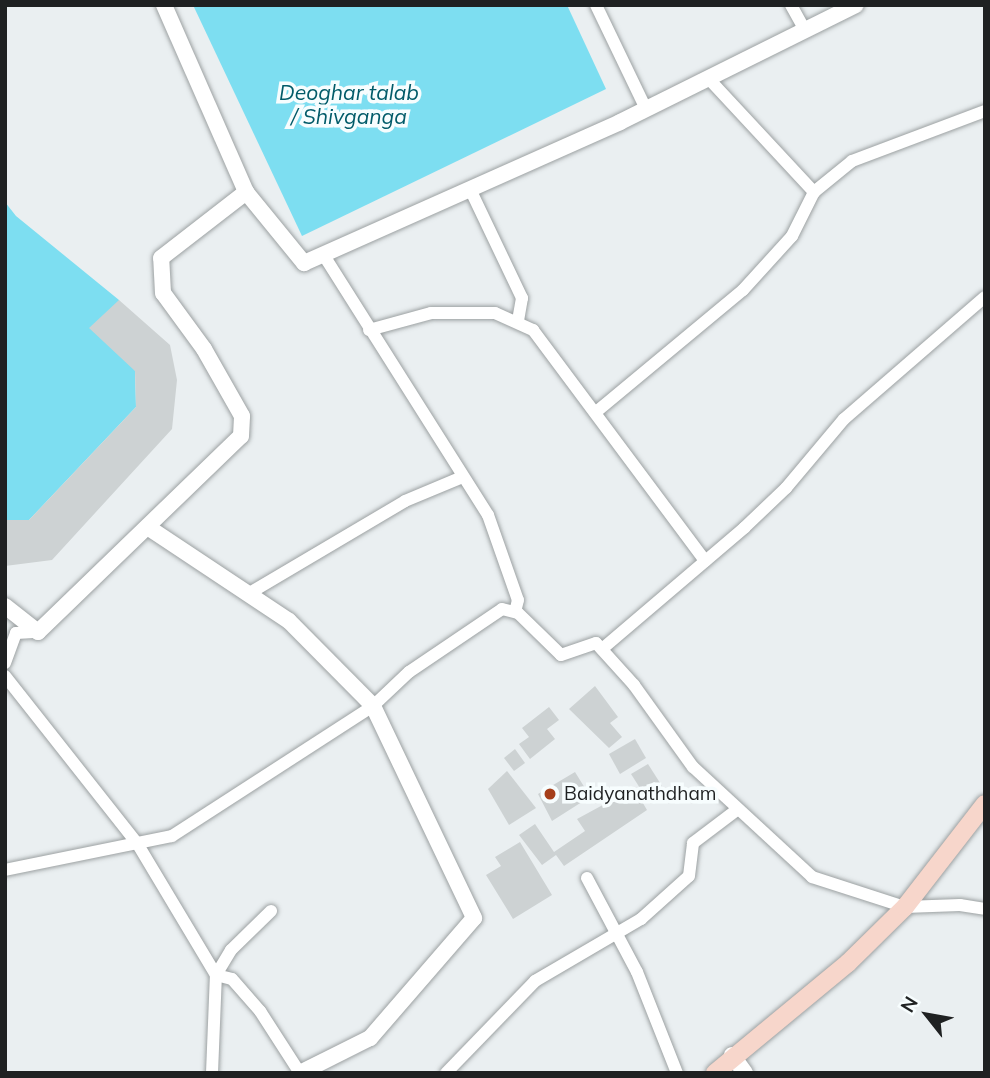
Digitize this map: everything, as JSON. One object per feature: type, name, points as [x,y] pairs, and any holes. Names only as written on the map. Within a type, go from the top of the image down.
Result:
[{"type":"main road","points":[[715,1073],[733,1055],[848,963],[905,907],[985,804]]},
{"type":"street","points":[[164,5],[246,192],[304,263],[646,109],[856,5]]},
{"type":"street","points":[[596,5],[646,109]]},
{"type":"street","points":[[791,5],[805,30]]},
{"type":"street","points":[[708,78],[814,192]]},
{"type":"street","points":[[596,412],[743,290],[792,236],[814,192],[852,161],[985,111]]},
{"type":"street","points":[[470,189],[522,298],[518,321]]},
{"type":"street","points":[[5,663],[16,633],[38,632],[149,528],[240,436],[242,416],[204,349],[163,293],[161,258],[246,192]]},
{"type":"street","points":[[323,254],[460,478],[488,515],[518,600],[515,612]]},
{"type":"street","points":[[602,649],[786,488],[844,419],[985,297]]},
{"type":"street","points":[[369,330],[431,313],[495,313],[518,321],[545,343],[705,561]]},
{"type":"street","points":[[248,594],[405,501],[460,478]]},
{"type":"street","points":[[5,676],[136,843],[216,975],[232,979],[260,1011],[300,1073],[370,1038],[474,918],[373,706],[289,621],[149,528]]},
{"type":"street","points":[[5,606],[38,632]]},
{"type":"street","points":[[5,870],[172,836],[373,706],[409,672],[502,609],[515,612],[561,656],[596,643],[634,685],[693,767],[812,877],[905,907],[960,905],[985,909]]},
{"type":"street","points":[[446,1073],[535,981],[641,919],[689,876],[693,843],[738,809]]},
{"type":"street","points":[[587,878],[618,932],[677,1073]]},
{"type":"street","points":[[212,1073],[216,975],[231,950],[271,911]]},
{"type":"street","points":[[733,1055],[745,1073]]},
{"type":"water","name":"Deoghar talab / Shivganga","points":[[193,5],[567,5],[606,89],[302,236]]},
{"type":"water","points":[[5,202],[16,216],[119,300],[135,371],[136,407],[29,520],[5,520]]},
{"type":"building","points":[[119,300],[170,345],[177,380],[172,429],[52,560],[5,566],[5,520],[29,520],[136,407],[135,371],[89,328]]},
{"type":"building","points":[[595,686],[618,717],[610,723],[622,737],[609,748],[569,709]]},
{"type":"building","points":[[549,707],[559,720],[547,729],[555,739],[530,759],[519,744],[529,737],[522,728]]},
{"type":"building","points":[[635,739],[646,758],[620,774],[609,754]]},
{"type":"building","points":[[515,749],[525,763],[514,771],[504,758]]},
{"type":"building","points":[[648,764],[662,786],[645,796],[631,774]]},
{"type":"building","points":[[507,771],[536,808],[509,825],[488,789]]},
{"type":"building","points":[[575,772],[588,793],[582,796],[585,800],[552,821],[538,794]]},
{"type":"building","points":[[634,788],[647,810],[564,866],[556,855],[542,865],[519,835],[535,824],[554,852],[585,831],[577,819]]},
{"type":"building","points":[[520,842],[552,895],[513,919],[486,875],[501,866],[495,857]]},
{"type":"place","name":"Baidyanathdham","points":[[550,794]]}]
